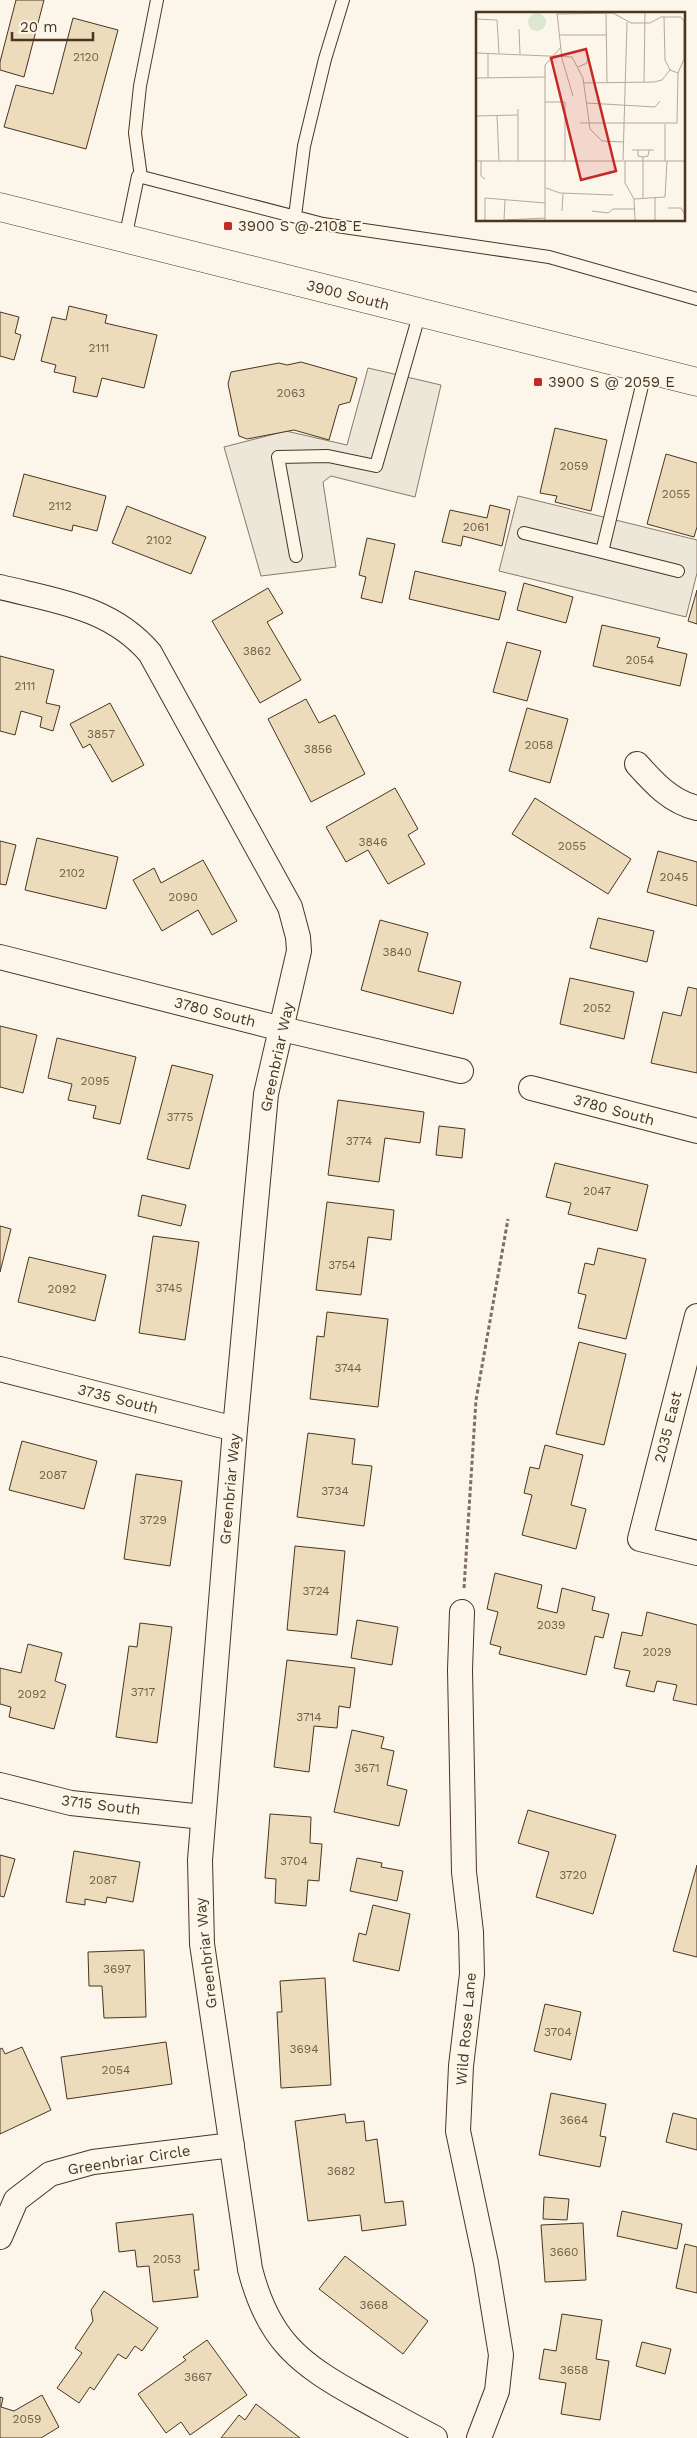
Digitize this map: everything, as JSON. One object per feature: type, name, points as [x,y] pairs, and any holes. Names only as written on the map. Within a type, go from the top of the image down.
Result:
[{"type":"main road","name":"3900 South","points":[[0,207],[697,382]]},
{"type":"street","name":"Greenbriar Way","points":[[0,588],[98,614],[130,632],[150,653],[290,907],[295,922],[298,937],[298,958],[266,1094],[235,1429],[200,1869],[202,1944],[250,2269],[264,2312],[275,2332],[289,2350],[324,2378],[435,2438]]},
{"type":"street","points":[[636,764],[662,791],[676,800],[697,808]]},
{"type":"street","name":"3780 South","points":[[0,957],[282,1029],[461,1071]]},
{"type":"street","name":"3780 South","points":[[531,1088],[697,1131]]},
{"type":"street","name":"2035 East","points":[[697,1316],[640,1539],[697,1554]]},
{"type":"street","name":"3735 South","points":[[0,1369],[235,1429]]},
{"type":"street","name":"Wild Rose Lane","points":[[462,1612],[460,1670],[464,1872],[471,1932],[472,1974],[460,2066],[458,2131],[486,2263],[501,2355],[497,2391],[479,2438]]},
{"type":"street","name":"3715 South","points":[[0,1785],[71,1803],[204,1817]]},
{"type":"street","name":"Greenbriar Circle","points":[[0,2237],[16,2200],[50,2174],[92,2162],[232,2145]]},
{"type":"lane","points":[[141,177],[135,133],[140,86],[157,0]]},
{"type":"lane","points":[[295,216],[304,146],[325,59],[343,0]]},
{"type":"lane","points":[[125,238],[138,176],[324,224],[549,257],[697,299]]},
{"type":"lane","points":[[296,556],[278,457],[328,456],[376,466],[420,312]]},
{"type":"lane","points":[[602,552],[646,369]]},
{"type":"lane","points":[[524,533],[678,571]]},
{"type":"path","points":[[462,1612],[476,1400],[508,1219]]},
{"type":"shaded area","points":[[368,368],[441,385],[415,497],[331,476],[323,482],[336,567],[261,576],[224,447],[286,431],[347,445]]},
{"type":"shaded area","points":[[518,496],[697,540],[697,573],[686,617],[499,571]]},
{"type":"building","points":[[16,0],[44,0],[24,77],[0,70],[0,62]]},
{"type":"building","points":[[73,18],[118,30],[86,149],[4,127],[16,85],[53,94]]},
{"type":"building","points":[[69,306],[107,315],[105,323],[157,335],[144,388],[102,378],[97,397],[73,392],[76,377],[54,372],[56,365],[41,361],[52,317],[66,320]]},
{"type":"building","points":[[0,312],[19,317],[15,333],[21,335],[14,360],[0,356]]},
{"type":"building","points":[[301,362],[357,378],[350,402],[339,405],[329,440],[294,430],[247,439],[239,436],[228,384],[231,372],[279,363],[287,365]]},
{"type":"building","points":[[555,428],[607,440],[591,511],[555,502],[557,496],[540,493]]},
{"type":"building","points":[[666,454],[697,463],[697,527],[694,537],[647,524]]},
{"type":"building","points":[[24,474],[106,496],[97,531],[73,525],[72,531],[13,516]]},
{"type":"building","points":[[490,505],[510,510],[502,546],[463,536],[461,546],[442,542],[450,510],[487,518]]},
{"type":"building","points":[[127,506],[206,537],[191,574],[112,543]]},
{"type":"building","points":[[367,538],[395,544],[382,603],[361,598],[366,577],[359,575]]},
{"type":"building","points":[[415,571],[506,592],[499,620],[409,599]]},
{"type":"building","points":[[524,583],[573,597],[566,623],[517,610]]},
{"type":"building","points":[[268,588],[283,613],[267,622],[301,680],[260,703],[212,621]]},
{"type":"building","points":[[697,590],[697,624],[688,621]]},
{"type":"building","points":[[602,625],[660,638],[657,647],[687,654],[680,686],[593,666]]},
{"type":"building","points":[[507,642],[541,651],[527,701],[493,692]]},
{"type":"building","points":[[0,656],[54,670],[46,703],[60,706],[53,731],[40,727],[42,717],[21,711],[15,735],[0,731]]},
{"type":"building","points":[[306,699],[319,723],[335,715],[365,774],[311,802],[268,719]]},
{"type":"building","points":[[110,703],[144,765],[112,782],[90,744],[83,748],[70,724]]},
{"type":"building","points":[[527,708],[568,719],[550,783],[509,771]]},
{"type":"building","points":[[395,788],[418,829],[408,835],[425,864],[388,884],[368,850],[346,862],[326,827]]},
{"type":"building","points":[[535,798],[631,859],[608,894],[512,834]]},
{"type":"building","points":[[37,838],[118,857],[106,909],[25,890]]},
{"type":"building","points":[[0,841],[16,845],[6,885],[0,884]]},
{"type":"building","points":[[658,851],[697,862],[697,906],[647,892]]},
{"type":"building","points":[[203,860],[237,921],[212,935],[198,910],[162,931],[133,880],[154,868],[161,883]]},
{"type":"building","points":[[598,918],[654,931],[647,962],[590,948]]},
{"type":"building","points":[[380,920],[428,933],[418,971],[461,982],[453,1014],[361,990]]},
{"type":"building","points":[[570,978],[634,992],[624,1039],[560,1024]]},
{"type":"building","points":[[688,987],[697,989],[697,1073],[651,1063],[663,1012],[681,1016]]},
{"type":"building","points":[[0,1026],[37,1035],[23,1093],[0,1087]]},
{"type":"building","points":[[57,1038],[136,1057],[120,1124],[93,1118],[96,1106],[68,1100],[72,1084],[48,1078]]},
{"type":"building","points":[[172,1065],[213,1075],[189,1169],[147,1159]]},
{"type":"building","points":[[338,1100],[424,1112],[420,1143],[385,1138],[379,1182],[328,1175]]},
{"type":"building","points":[[439,1126],[465,1129],[462,1158],[436,1155]]},
{"type":"building","points":[[555,1163],[648,1185],[637,1231],[568,1214],[571,1203],[546,1197]]},
{"type":"building","points":[[142,1195],[186,1205],[181,1226],[138,1216]]},
{"type":"building","points":[[327,1202],[394,1210],[391,1240],[368,1237],[361,1295],[316,1290]]},
{"type":"building","points":[[0,1226],[11,1229],[0,1272]]},
{"type":"building","points":[[153,1236],[199,1242],[185,1340],[139,1333]]},
{"type":"building","points":[[598,1248],[646,1259],[626,1339],[578,1328],[586,1295],[578,1293],[585,1263],[594,1265]]},
{"type":"building","points":[[29,1257],[106,1275],[95,1321],[18,1302]]},
{"type":"building","points":[[327,1312],[388,1319],[378,1407],[310,1399],[317,1336],[324,1337]]},
{"type":"building","points":[[579,1342],[626,1354],[604,1445],[556,1434]]},
{"type":"building","points":[[308,1433],[355,1439],[352,1464],[372,1466],[364,1526],[297,1517]]},
{"type":"building","points":[[22,1441],[97,1461],[84,1509],[9,1490]]},
{"type":"building","points":[[545,1445],[583,1455],[571,1505],[586,1509],[576,1549],[522,1535],[532,1495],[524,1493],[530,1467],[539,1469]]},
{"type":"building","points":[[136,1474],[182,1481],[170,1566],[124,1559]]},
{"type":"building","points":[[295,1546],[345,1551],[337,1635],[287,1630]]},
{"type":"building","points":[[495,1573],[542,1585],[537,1608],[557,1613],[562,1588],[595,1597],[592,1610],[609,1614],[603,1638],[595,1636],[586,1675],[499,1654],[501,1647],[490,1644],[498,1612],[487,1609]]},
{"type":"building","points":[[647,1612],[697,1625],[697,1705],[673,1700],[677,1685],[657,1681],[654,1692],[626,1686],[630,1671],[614,1668],[622,1632],[642,1636]]},
{"type":"building","points":[[357,1620],[398,1627],[392,1665],[351,1658]]},
{"type":"building","points":[[140,1623],[172,1627],[157,1743],[116,1737],[129,1646],[137,1647]]},
{"type":"building","points":[[28,1644],[62,1653],[55,1681],[66,1685],[54,1729],[9,1717],[11,1707],[0,1704],[0,1668],[21,1673]]},
{"type":"building","points":[[287,1660],[355,1668],[350,1708],[339,1706],[337,1728],[314,1726],[309,1772],[274,1767]]},
{"type":"building","points":[[352,1730],[384,1737],[381,1748],[394,1751],[387,1785],[407,1790],[399,1826],[334,1812]]},
{"type":"building","points":[[528,1810],[616,1835],[593,1914],[536,1897],[549,1852],[518,1843]]},
{"type":"building","points":[[270,1814],[311,1817],[310,1843],[322,1844],[319,1881],[308,1880],[306,1906],[275,1903],[276,1879],[265,1878]]},
{"type":"building","points":[[74,1851],[140,1862],[133,1902],[107,1897],[106,1903],[85,1899],[85,1905],[66,1902]]},
{"type":"building","points":[[0,1855],[15,1859],[4,1897],[0,1896]]},
{"type":"building","points":[[357,1858],[382,1863],[381,1867],[403,1871],[397,1901],[350,1891]]},
{"type":"building","points":[[697,1865],[697,1957],[673,1951]]},
{"type":"building","points":[[373,1905],[410,1914],[399,1971],[353,1961],[359,1933],[366,1935]]},
{"type":"building","points":[[144,1950],[146,2017],[104,2018],[102,1986],[89,1986],[88,1952]]},
{"type":"building","points":[[325,1978],[331,2085],[281,2088],[277,2012],[282,2012],[280,1981]]},
{"type":"building","points":[[545,2004],[581,2012],[571,2060],[534,2051]]},
{"type":"building","points":[[166,2042],[172,2084],[67,2099],[61,2057]]},
{"type":"building","points":[[22,2047],[51,2110],[0,2134],[0,2049],[2,2048],[5,2054]]},
{"type":"building","points":[[551,2093],[606,2104],[600,2136],[606,2137],[600,2167],[539,2155]]},
{"type":"building","points":[[673,2113],[697,2119],[697,2150],[666,2142]]},
{"type":"building","points":[[345,2114],[346,2123],[364,2121],[366,2141],[377,2139],[385,2203],[403,2201],[406,2225],[362,2231],[360,2215],[308,2221],[295,2121]]},
{"type":"building","points":[[544,2197],[569,2199],[567,2220],[543,2219]]},
{"type":"building","points":[[622,2211],[682,2224],[677,2249],[617,2236]]},
{"type":"building","points":[[193,2214],[199,2270],[194,2270],[198,2297],[153,2302],[149,2266],[137,2267],[135,2250],[119,2252],[116,2223]]},
{"type":"building","points":[[583,2223],[586,2280],[545,2282],[541,2225]]},
{"type":"building","points":[[685,2244],[697,2247],[697,2293],[676,2288]]},
{"type":"building","points":[[345,2256],[428,2321],[403,2354],[319,2289]]},
{"type":"building","points":[[104,2291],[158,2328],[142,2351],[135,2346],[126,2359],[118,2354],[94,2390],[90,2387],[79,2403],[57,2388],[82,2353],[75,2348],[93,2321],[91,2310]]},
{"type":"building","points":[[562,2314],[602,2320],[596,2359],[609,2361],[600,2420],[561,2414],[566,2383],[539,2379],[544,2349],[556,2351]]},
{"type":"building","points":[[207,2340],[247,2395],[190,2435],[181,2422],[166,2433],[138,2394],[186,2360],[183,2357]]},
{"type":"building","points":[[642,2342],[671,2349],[665,2374],[636,2366]]},
{"type":"building","points":[[42,2395],[59,2427],[41,2438],[0,2438],[0,2397],[3,2398],[1,2407],[14,2411]]},
{"type":"building","points":[[256,2404],[300,2438],[221,2438],[239,2415],[245,2420]]},
{"type":"place","name":"3900 S @ 2108 E","points":[[228,226]]},
{"type":"place","name":"3900 S @ 2059 E","points":[[538,382]]}]
